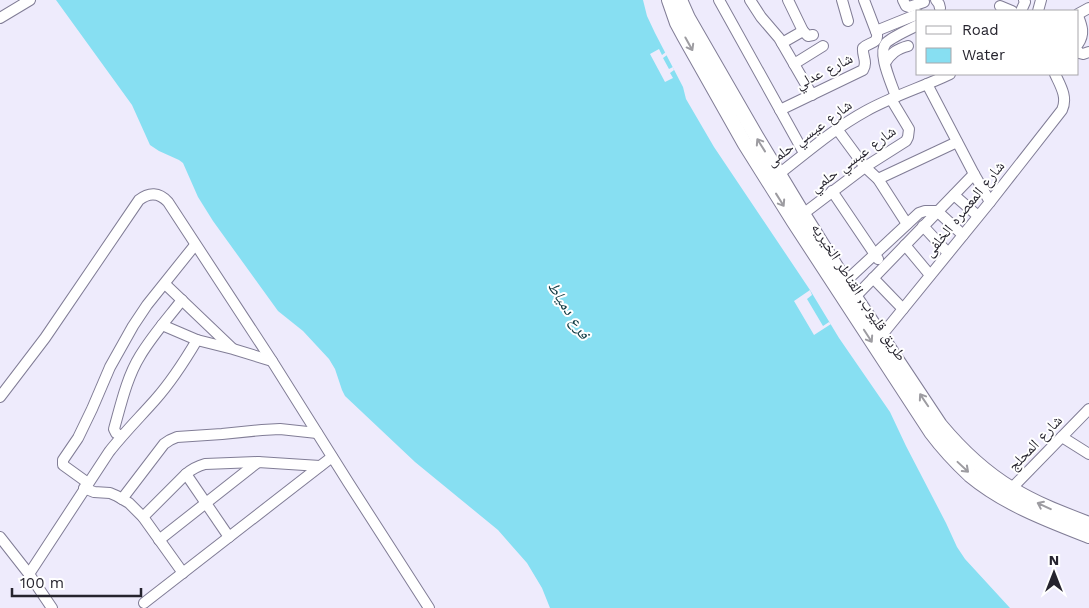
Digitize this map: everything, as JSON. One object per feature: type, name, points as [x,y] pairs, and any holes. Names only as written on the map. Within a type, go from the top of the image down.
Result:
[{"type":"main road","name":"طريق قليوب, القناطر الخيريه","points":[[669,0],[684,36],[745,144],[804,214],[940,425],[952,440],[1008,493],[1037,515],[1089,536]]},
{"type":"main road","name":"طريق قليوب, القناطر الخيريه","points":[[680,0],[691,23],[756,136],[773,178],[931,432],[971,475],[1008,493],[1089,524]]},
{"type":"street","points":[[0,18],[30,0]]},
{"type":"street","points":[[719,0],[804,153]]},
{"type":"street","points":[[750,0],[782,43],[812,95]]},
{"type":"street","points":[[788,0],[803,31],[808,36],[814,36]]},
{"type":"street","points":[[842,0],[848,21]]},
{"type":"street","points":[[864,0],[876,31],[916,16]]},
{"type":"street","points":[[903,0],[906,6],[916,13]]},
{"type":"street","points":[[1000,6],[1010,10]]},
{"type":"street","points":[[893,98],[882,53],[883,48],[888,41],[896,37],[916,17]]},
{"type":"street","points":[[1079,18],[1083,29],[1079,43]]},
{"type":"street","points":[[892,24],[896,37]]},
{"type":"street","points":[[782,43],[803,31]]},
{"type":"street","name":"شارع عدلي","points":[[780,110],[864,70],[866,63],[862,50],[876,40],[876,31]]},
{"type":"street","points":[[794,64],[823,46]]},
{"type":"street","points":[[885,63],[894,51],[908,46]]},
{"type":"street","name":"شارع المعصره الخلفى","points":[[881,336],[1062,110],[1065,98],[1055,75]]},
{"type":"street","name":"شارع عيسي حلمى","points":[[773,178],[837,129],[866,111],[927,84],[936,77]]},
{"type":"street","points":[[927,84],[990,202]]},
{"type":"street","name":"شارع عيسي حلمي","points":[[804,214],[832,191],[906,141],[909,129],[893,98]]},
{"type":"street","points":[[837,129],[866,167],[878,179],[907,224]]},
{"type":"street","points":[[878,179],[957,142]]},
{"type":"street","points":[[856,297],[974,174]]},
{"type":"street","points":[[832,191],[883,268]]},
{"type":"street","points":[[0,397],[45,338],[139,200],[144,196],[157,194],[168,202],[272,361],[429,608]]},
{"type":"street","points":[[954,195],[978,216]]},
{"type":"street","points":[[846,281],[919,213],[938,211],[963,235]]},
{"type":"street","points":[[923,226],[948,253]]},
{"type":"street","points":[[183,573],[136,509],[110,493],[94,492],[66,468],[62,462],[78,438],[110,367],[134,326],[147,305],[195,245]]},
{"type":"street","points":[[905,245],[930,275]]},
{"type":"street","points":[[873,278],[903,309]]},
{"type":"street","points":[[165,284],[233,349]]},
{"type":"street","points":[[121,436],[114,429],[130,377],[140,356],[182,300]]},
{"type":"street","points":[[162,325],[197,340],[272,361]]},
{"type":"street","points":[[29,574],[121,436],[170,382],[197,340]]},
{"type":"street","name":"شارع المحلج","points":[[1008,493],[1089,408]]},
{"type":"street","points":[[122,499],[160,450],[170,440],[177,437],[262,430],[299,430],[317,433]]},
{"type":"street","points":[[1062,436],[1089,454]]},
{"type":"street","points":[[144,603],[332,457]]},
{"type":"street","points":[[143,517],[186,474],[192,469],[206,464],[258,462],[320,466]]},
{"type":"street","points":[[159,540],[258,462]]},
{"type":"street","points":[[186,474],[228,538]]},
{"type":"street","points":[[0,538],[29,574],[52,608]]},
{"type":"water","name":"فرع دمياط","points":[[56,0],[643,0],[647,16],[683,87],[686,99],[714,147],[810,290],[839,338],[890,412],[957,547],[965,559],[1010,608],[550,608],[542,588],[527,563],[498,530],[415,462],[345,396],[335,369],[329,359],[303,331],[278,311],[213,221],[198,197],[183,163],[150,145],[132,105]]},
{"type":"pier","points":[[659,49],[662,55],[666,52],[667,55],[663,58],[669,69],[673,67],[674,70],[670,73],[673,78],[665,82],[650,54]]},
{"type":"pier","points":[[810,290],[812,295],[807,299],[823,326],[829,322],[831,324],[814,335],[794,301]]}]
